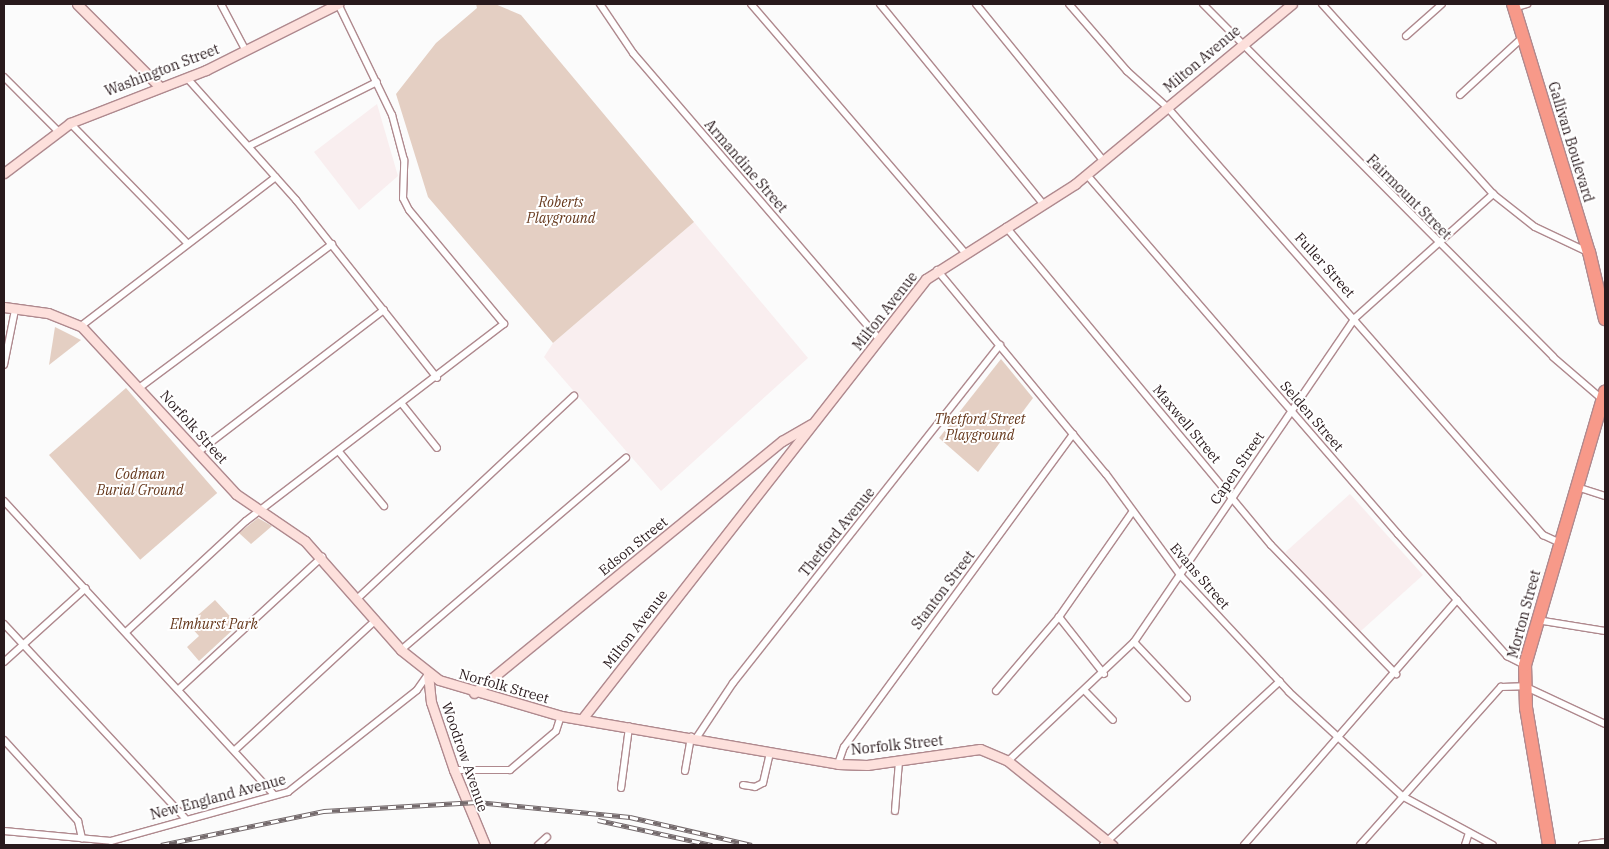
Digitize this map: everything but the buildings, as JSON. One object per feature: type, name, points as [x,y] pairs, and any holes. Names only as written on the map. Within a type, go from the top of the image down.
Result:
[{"type":"highway","name":"Gallivan Boulevard","points":[[1518,5],[1523,37],[1590,252],[1605,319]]},
{"type":"highway","name":"Morton Street","points":[[1549,845],[1524,686],[1525,665],[1536,620],[1603,396]]},
{"type":"street","points":[[77,4],[160,87]]},
{"type":"street","points":[[221,4],[246,51]]},
{"type":"street","points":[[126,632],[260,512],[340,453],[504,324],[418,224],[403,198],[398,134],[377,82],[338,4]]},
{"type":"street","name":"Washington Street","points":[[4,173],[57,130],[70,123],[187,78],[246,51],[338,4]]},
{"type":"street","name":"Armandine Street","points":[[600,4],[627,46],[879,340]]},
{"type":"street","points":[[751,4],[965,253]]},
{"type":"street","points":[[880,4],[1043,204]]},
{"type":"street","points":[[976,4],[1103,160]]},
{"type":"street","name":"Fuller Street","points":[[1070,4],[1127,71],[1167,106],[1356,318],[1543,534],[1560,543]]},
{"type":"street","name":"Fairmount Street","points":[[1203,4],[1240,44],[1439,244],[1603,396]]},
{"type":"street","name":"Milton Avenue","points":[[582,719],[795,451],[811,424],[937,270],[1087,175],[1240,44],[1292,4]]},
{"type":"street","points":[[1322,4],[1493,194],[1534,227],[1590,252]]},
{"type":"street","points":[[1406,36],[1442,4]]},
{"type":"street","points":[[1460,95],[1523,37]]},
{"type":"street","points":[[4,76],[57,130]]},
{"type":"street","points":[[187,78],[249,146],[332,244],[437,378]]},
{"type":"street","points":[[249,146],[377,82]]},
{"type":"street","points":[[70,123],[187,243]]},
{"type":"street","name":"Selden Street","points":[[1087,175],[1507,656],[1525,665]]},
{"type":"street","points":[[81,326],[187,243],[276,177]]},
{"type":"street","name":"Capen Street","points":[[1008,761],[1085,692],[1134,642],[1356,318],[1493,194]]},
{"type":"street","name":"Maxwell Street","points":[[1006,227],[1310,589],[1396,674]]},
{"type":"street","points":[[139,388],[332,244]]},
{"type":"street","name":"Evans Street","points":[[937,270],[1073,434],[1181,576],[1337,740],[1402,796],[1493,845]]},
{"type":"street","name":"Norfolk Street","points":[[4,307],[48,313],[81,326],[198,452],[260,512],[322,557],[401,650],[428,674],[474,693],[560,716],[694,737],[838,764],[899,761],[980,749],[1008,761],[1107,844]]},
{"type":"street","points":[[4,365],[15,310]]},
{"type":"street","points":[[198,452],[384,310]]},
{"type":"street","name":"Thetford Avenue","points":[[694,737],[1000,345]]},
{"type":"street","points":[[358,598],[574,396]]},
{"type":"street","points":[[402,404],[437,448]]},
{"type":"street","name":"Edson Street","points":[[474,693],[782,441],[811,424]]},
{"type":"street","name":"Stanton Street","points":[[838,764],[844,747],[1073,434]]},
{"type":"street","points":[[782,441],[792,442],[795,451]]},
{"type":"street","points":[[340,453],[384,506]]},
{"type":"street","points":[[768,454],[769,464],[781,467]]},
{"type":"street","points":[[401,650],[626,458]]},
{"type":"street","points":[[1577,487],[1605,496]]},
{"type":"street","points":[[4,501],[179,689],[274,795]]},
{"type":"street","points":[[996,691],[1059,617],[1133,511]]},
{"type":"street","points":[[179,689],[322,557]]},
{"type":"street","points":[[4,662],[86,588]]},
{"type":"street","points":[[1244,845],[1396,674],[1457,600]]},
{"type":"street","points":[[1059,617],[1104,674]]},
{"type":"street","points":[[235,750],[376,620]]},
{"type":"street","points":[[1536,620],[1605,631]]},
{"type":"street","points":[[4,624],[185,818]]},
{"type":"street","points":[[1134,642],[1186,698]]},
{"type":"street","name":"New England Avenue","points":[[4,831],[111,841],[185,818],[295,790],[417,690],[428,674]]},
{"type":"street","name":"Woodrow Avenue","points":[[428,674],[432,702],[454,770],[486,845]]},
{"type":"street","points":[[1107,844],[1280,681]]},
{"type":"street","points":[[1360,845],[1501,687],[1524,686],[1605,724]]},
{"type":"street","points":[[1085,692],[1113,720]]},
{"type":"street","points":[[454,770],[510,770],[556,731],[560,716]]},
{"type":"street","points":[[621,788],[629,727]]},
{"type":"street","points":[[686,771],[694,737]]},
{"type":"street","points":[[4,740],[78,821],[82,839]]},
{"type":"street","points":[[743,785],[755,787],[763,783],[770,752]]},
{"type":"street","points":[[895,811],[899,761]]},
{"type":"street","points":[[1465,845],[1469,833]]},
{"type":"street","points":[[538,845],[547,836]]},
{"type":"street","points":[[1582,845],[1605,842]]},
{"type":"shaded area","points":[[377,104],[398,176],[359,210],[314,152]]},
{"type":"shaded area","points":[[694,222],[808,358],[661,491],[544,357],[553,343]]},
{"type":"shaded area","points":[[1350,494],[1423,575],[1358,633],[1285,552]]},
{"type":"green space","name":"Roberts Playground","points":[[476,4],[495,4],[521,15],[694,222],[553,343],[428,197],[396,94],[436,43],[477,8]]},
{"type":"green space","points":[[55,327],[81,340],[49,365]]},
{"type":"green space","name":"Thetford Street Playground","points":[[1001,359],[1033,398],[978,472],[939,438]]},
{"type":"green space","name":"Codman Burial Ground","points":[[126,388],[217,493],[140,560],[49,455]]},
{"type":"green space","points":[[258,518],[272,526],[251,544],[239,533]]},
{"type":"green space","name":"Elmhurst Park","points":[[215,600],[238,625],[199,661],[187,647],[199,636],[188,624]]},
{"type":"railway","points":[[161,845],[324,811],[477,802],[630,817],[752,845]]},
{"type":"railway","points":[[598,820],[712,845]]}]
